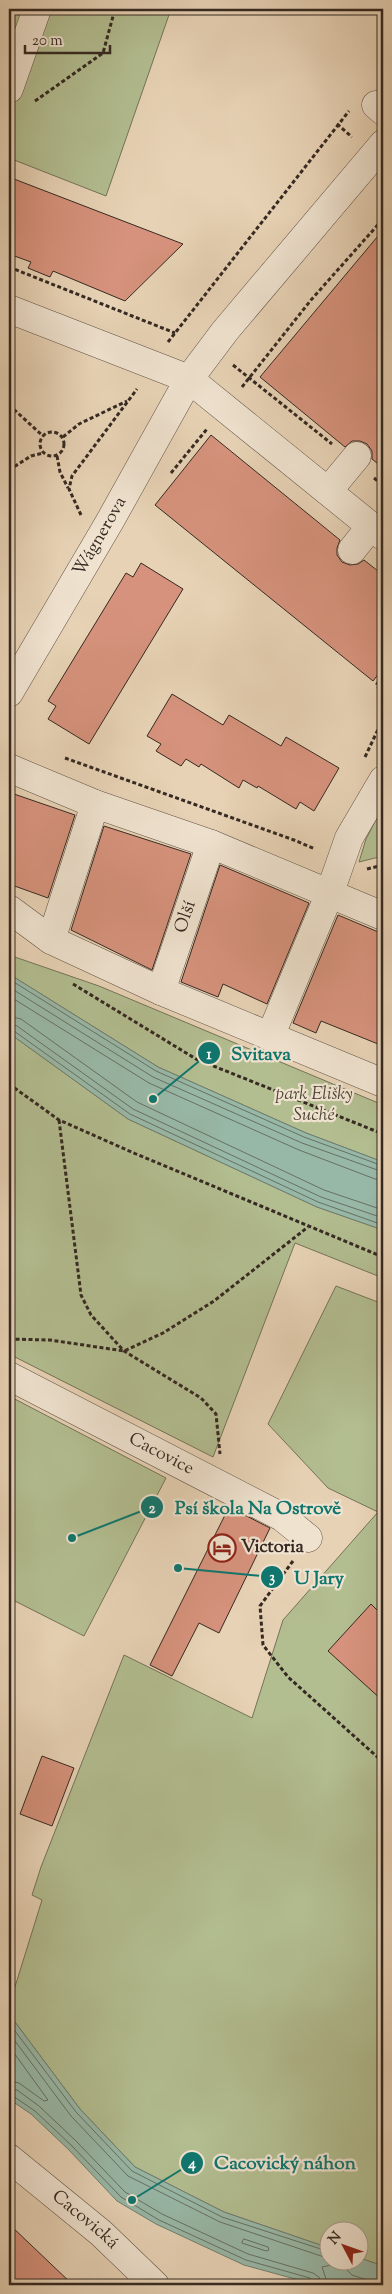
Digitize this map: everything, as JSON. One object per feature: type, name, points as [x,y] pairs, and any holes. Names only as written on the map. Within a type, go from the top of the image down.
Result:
[{"type":"street","points":[[9,89],[37,9]]},
{"type":"street","name":"Wágnerova","points":[[9,693],[110,521],[189,379],[225,331],[383,144]]},
{"type":"street","points":[[9,309],[189,379],[377,531],[352,550]]},
{"type":"street","points":[[328,491],[355,458]]},
{"type":"street","points":[[9,768],[95,804],[211,844],[383,916]]},
{"type":"street","points":[[270,1037],[329,895],[349,838],[383,780]]},
{"type":"street","points":[[51,940],[95,804]]},
{"type":"street","name":"Olší","points":[[161,991],[211,844]]},
{"type":"street","points":[[9,909],[51,940],[161,991],[383,1083]]},
{"type":"street","name":"Cacovice","points":[[9,1376],[210,1478],[282,1517],[308,1538]]},
{"type":"street","name":"Cacovická","points":[[9,2158],[100,2233],[155,2285]]},
{"type":"path","points":[[32,103],[103,53],[114,9]]},
{"type":"path","points":[[69,489],[72,476],[175,333],[370,109]]},
{"type":"path","points":[[225,407],[311,300],[383,219]]},
{"type":"path","points":[[9,267],[175,333]]},
{"type":"path","points":[[249,377],[355,458],[383,485]]},
{"type":"path","points":[[62,437],[79,424],[127,401]]},
{"type":"path","points":[[9,406],[43,436]]},
{"type":"path","points":[[55,432],[62,437],[64,448],[57,456],[47,456],[43,453],[40,448],[43,436],[46,433],[55,432]]},
{"type":"path","points":[[9,470],[31,456],[43,453]]},
{"type":"path","points":[[57,456],[60,472],[95,546]]},
{"type":"path","points":[[383,676],[377,684],[383,702]]},
{"type":"path","points":[[56,755],[294,840],[354,868],[370,870],[383,865]]},
{"type":"path","points":[[68,981],[196,1059],[383,1134]]},
{"type":"path","points":[[9,1084],[60,1120],[383,1257]]},
{"type":"path","points":[[60,1120],[81,1295],[91,1315],[124,1351],[201,1398],[216,1414],[221,1453],[210,1478]]},
{"type":"path","points":[[9,1339],[50,1340],[124,1351],[164,1332],[214,1301],[309,1227]]},
{"type":"path","points":[[308,1538],[260,1606],[263,1645],[288,1677],[383,1762]]},
{"type":"green space","points":[[9,9],[25,9],[9,50]]},
{"type":"green space","points":[[41,9],[171,9],[106,196],[9,158],[9,104]]},
{"type":"green space","points":[[383,806],[383,856],[359,862],[366,839]]},
{"type":"green space","name":"park Elišky Suché","points":[[9,955],[99,986],[383,1105],[383,1162],[306,1133],[158,1067],[9,974]]},
{"type":"green space","points":[[9,1033],[128,1119],[317,1207],[383,1230],[383,1278],[295,1243],[213,1457],[9,1354]]},
{"type":"green space","points":[[336,1286],[383,1304],[383,2266],[370,2261],[370,2222],[320,2222],[320,2245],[224,2212],[135,2167],[80,2109],[9,2014],[9,2006],[42,1900],[32,1895],[41,1867],[124,1655],[252,1718],[283,1620],[378,1512],[328,1488],[268,1424]]},
{"type":"green space","points":[[9,1396],[166,1478],[84,1636],[9,1598]]},
{"type":"water","points":[[9,974],[158,1067],[306,1133],[383,1162],[383,1230],[317,1207],[128,1119],[9,1033]]},
{"type":"water","points":[[9,2014],[80,2109],[135,2167],[224,2212],[320,2245],[320,2272],[370,2272],[370,2261],[383,2266],[383,2285],[317,2285],[244,2265],[156,2224],[117,2201],[68,2149],[31,2114],[9,2099]]},
{"type":"building","points":[[14,179],[183,244],[125,301],[53,271],[50,277],[28,268],[31,262],[9,254],[9,192]]},
{"type":"building","points":[[383,230],[383,468],[372,459],[372,451],[367,444],[360,441],[352,441],[345,447],[260,377]]},
{"type":"building","points":[[211,435],[340,540],[337,555],[342,562],[350,565],[358,564],[364,560],[383,575],[383,668],[373,681],[155,505]]},
{"type":"building","points":[[141,563],[183,589],[89,744],[48,719],[56,706],[48,701],[126,573],[133,577]]},
{"type":"building","points":[[172,694],[223,725],[229,715],[281,746],[286,737],[339,768],[314,811],[300,802],[296,809],[258,786],[257,788],[243,780],[239,788],[201,764],[199,767],[186,759],[181,766],[156,751],[161,744],[147,736]]},
{"type":"building","points":[[14,794],[75,815],[48,898],[9,884],[9,811]]},
{"type":"building","points":[[104,826],[191,854],[152,970],[71,930]]},
{"type":"building","points":[[220,865],[309,903],[267,1004],[223,984],[218,997],[181,982]]},
{"type":"building","points":[[338,915],[383,934],[383,1046],[321,1021],[316,1033],[293,1023]]},
{"type":"building","points":[[229,1507],[270,1528],[219,1633],[199,1623],[172,1676],[150,1665]]},
{"type":"building","points":[[371,1604],[383,1616],[383,1701],[328,1651]]},
{"type":"building","points":[[42,1756],[74,1768],[52,1826],[20,1814]]},
{"type":"building","points":[[9,2224],[73,2285],[9,2285]]},
{"type":"place","name":"Svitava","points":[[153,1099]]},
{"type":"place","name":"Psí škola Na Ostrově","points":[[72,1538]]},
{"type":"place","name":"Victoria","points":[[222,1548]]},
{"type":"place","name":"U Jary","points":[[178,1568]]},
{"type":"place","name":"Cacovický náhon","points":[[132,2200]]}]
